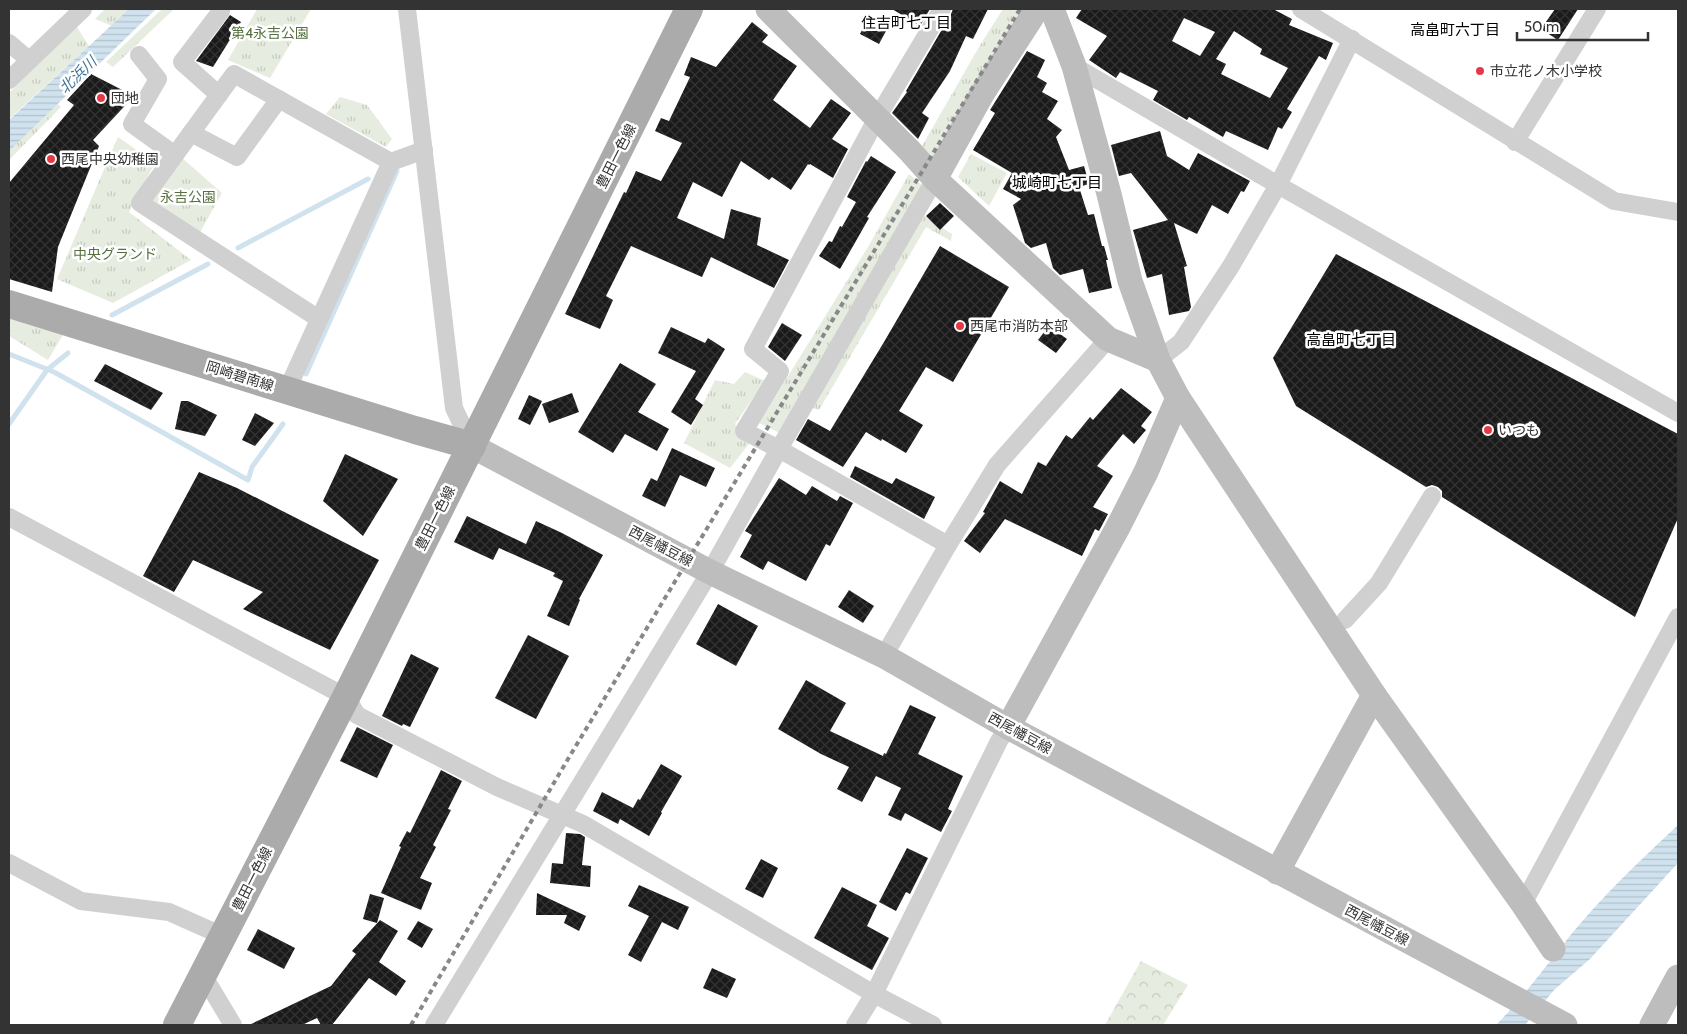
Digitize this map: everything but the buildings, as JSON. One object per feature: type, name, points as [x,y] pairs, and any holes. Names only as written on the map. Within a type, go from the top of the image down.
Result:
[{"type":"main road","name":"豊田一色線","points":[[177,1025],[346,698],[689,9]]},
{"type":"main road","name":"岡崎碧南線","points":[[9,304],[472,446]]},
{"type":"street","points":[[9,80],[83,9]]},
{"type":"street","points":[[407,9],[454,408],[472,446]]},
{"type":"street","points":[[768,9],[935,179],[1108,339],[1158,360]]},
{"type":"street","points":[[942,9],[877,118],[753,350],[780,371],[744,431],[948,545]]},
{"type":"street","points":[[434,1025],[710,572],[982,94],[1037,9]]},
{"type":"street","points":[[1052,9],[1074,66],[1109,194],[1130,281],[1158,360],[1178,398],[1374,695],[1524,904],[1553,949]]},
{"type":"street","points":[[1301,9],[1614,201],[1678,212]]},
{"type":"street","points":[[1515,142],[1598,9]]},
{"type":"street","points":[[218,95],[182,62],[221,11]]},
{"type":"street","points":[[1158,360],[1181,342],[1231,266],[1278,185],[1352,39]]},
{"type":"street","points":[[9,43],[29,60]]},
{"type":"street","points":[[139,55],[158,79],[132,124],[175,154]]},
{"type":"street","points":[[1074,66],[1278,185],[1678,413]]},
{"type":"street","points":[[319,319],[140,203],[234,74],[391,162]]},
{"type":"street","points":[[191,133],[237,157],[279,99]]},
{"type":"street","points":[[286,390],[391,162],[424,150]]},
{"type":"street","points":[[884,656],[997,465],[1108,339]]},
{"type":"street","points":[[855,1025],[874,994],[999,741],[1134,496],[1178,398]]},
{"type":"street","name":"西尾幡豆線","points":[[472,446],[710,572],[884,656],[1008,727],[1565,1025]]},
{"type":"street","points":[[1345,620],[1379,583],[1432,496]]},
{"type":"street","points":[[9,517],[346,698],[357,715],[498,787],[583,824],[874,994],[933,1025]]},
{"type":"street","points":[[1524,904],[1678,617]]},
{"type":"street","points":[[1277,872],[1374,695]]},
{"type":"street","points":[[9,863],[81,901],[169,912],[223,936]]},
{"type":"street","points":[[203,974],[233,1025]]},
{"type":"street","points":[[1652,1025],[1678,977]]},
{"type":"green space","points":[[105,9],[133,9],[115,27],[95,19]]},
{"type":"green space","points":[[162,9],[174,9],[113,67],[106,62]]},
{"type":"green space","name":"第4永吉公園","points":[[257,9],[311,9],[270,78],[228,60]]},
{"type":"green space","points":[[1003,9],[1031,9],[933,169],[918,153]]},
{"type":"green space","points":[[75,24],[89,46],[9,119],[9,93]]},
{"type":"green space","points":[[340,97],[367,105],[392,139],[386,147],[326,114]]},
{"type":"green space","points":[[55,102],[61,107],[9,160],[9,151]]},
{"type":"green space","name":"中央グランド","points":[[118,137],[155,163],[129,212],[191,260],[113,303],[57,279]]},
{"type":"green space","points":[[971,154],[1007,173],[989,206],[958,177]]},
{"type":"green space","name":"永吉公園","points":[[181,157],[222,193],[199,234],[147,200]]},
{"type":"green space","points":[[909,174],[925,188],[782,434],[759,423],[868,247]]},
{"type":"green space","points":[[923,215],[952,234],[951,241],[926,227],[819,410],[810,407]]},
{"type":"green space","points":[[9,318],[64,333],[48,360],[9,336]]},
{"type":"green space","points":[[745,372],[765,381],[735,424],[749,444],[730,468],[684,443],[715,380],[734,384]]},
{"type":"green space","points":[[1141,961],[1188,985],[1163,1025],[1105,1025]]},
{"type":"water","name":"北浜川","points":[[129,9],[156,9],[9,151],[9,120]]},
{"type":"water","points":[[1678,825],[1678,863],[1590,959],[1554,990],[1525,1025],[1496,1025],[1520,999],[1597,905]]},
{"type":"waterway","points":[[306,374],[397,171]]},
{"type":"waterway","points":[[238,248],[368,179]]},
{"type":"waterway","points":[[112,315],[208,264]]},
{"type":"waterway","points":[[9,424],[47,370],[68,353]]},
{"type":"waterway","points":[[9,354],[54,372],[248,480],[252,467],[283,424]]},
{"type":"railway","points":[[411,1025],[568,759],[1020,9]]},
{"type":"place","name":"市立花ノ木小学校","points":[[1480,71]]},
{"type":"place","name":"団地","points":[[101,98]]},
{"type":"place","name":"西尾中央幼稚園","points":[[51,159]]},
{"type":"place","name":"西尾市消防本部","points":[[960,326]]},
{"type":"place","name":"いつも","points":[[1488,430]]},
{"type":"district","name":"住吉町七丁目","points":[[906,23]]},
{"type":"district","name":"高畠町六丁目","points":[[1455,30]]},
{"type":"district","name":"城崎町七丁目","points":[[1057,183]]},
{"type":"district","name":"高畠町七丁目","points":[[1351,340]]}]
